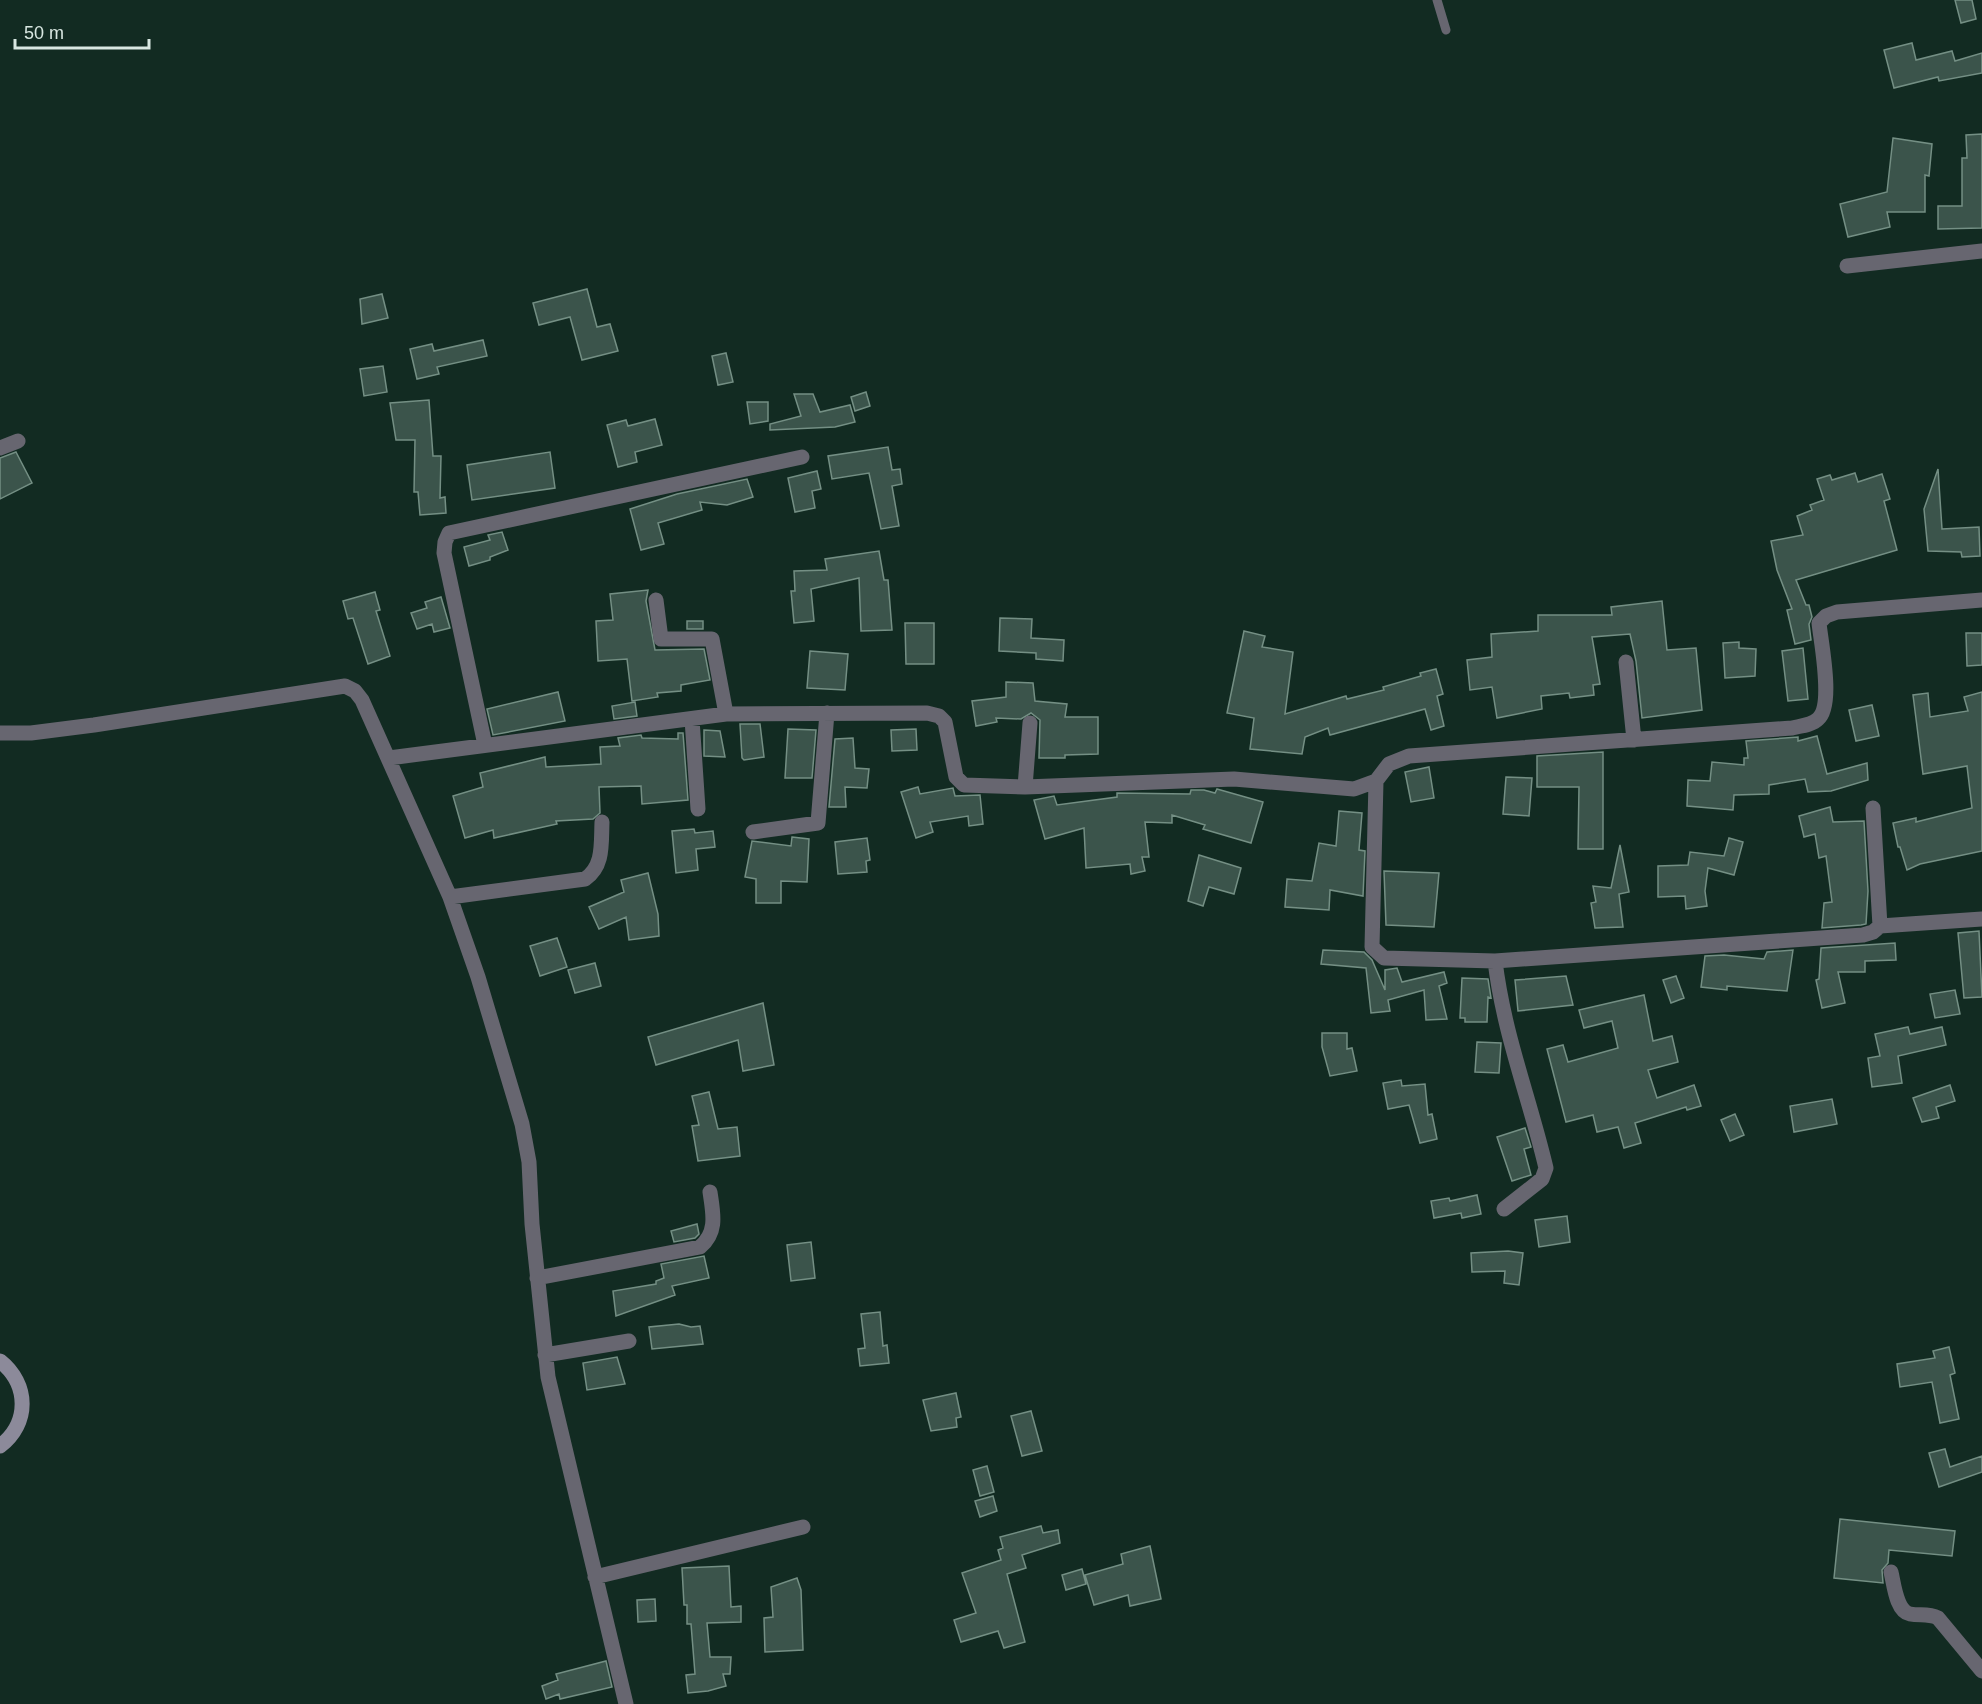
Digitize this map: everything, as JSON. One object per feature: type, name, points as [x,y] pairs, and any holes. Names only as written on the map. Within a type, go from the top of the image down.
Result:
[{"type":"street","points":[[1847,267],[1982,251]]},
{"type":"street","points":[[0,448],[18,441]]},
{"type":"street","points":[[485,745],[444,553],[449,533],[802,457]]},
{"type":"street","points":[[656,600],[661,639],[712,639],[726,714]]},
{"type":"street","points":[[1982,600],[1837,612],[1826,616],[1819,623],[1826,698],[1820,718],[1814,722],[1792,728],[1409,756],[1389,764],[1376,781],[1372,947],[1384,958],[1495,960],[1863,935],[1873,932],[1880,926],[1982,919]]},
{"type":"street","points":[[1626,662],[1634,740]]},
{"type":"street","points":[[0,733],[31,733],[94,725],[345,686],[355,691],[362,700],[450,897],[478,977],[522,1124],[529,1162],[545,1355],[626,1704]]},
{"type":"street","points":[[753,832],[818,824],[827,713]]},
{"type":"street","points":[[389,758],[726,714],[927,713],[939,716],[945,723],[959,783],[964,785],[1025,788],[1234,779],[1343,789],[1376,781]]},
{"type":"street","points":[[692,719],[698,809]]},
{"type":"street","points":[[1025,788],[1030,723]]},
{"type":"street","points":[[1874,808],[1880,926]]},
{"type":"street","points":[[450,897],[585,879],[595,872],[600,860],[602,822]]},
{"type":"street","points":[[1495,960],[1506,1029],[1546,1168],[1542,1179],[1504,1209]]},
{"type":"street","points":[[537,1278],[700,1247],[707,1241],[712,1231],[714,1218],[710,1192]]},
{"type":"street","points":[[545,1355],[629,1341]]},
{"type":"street","points":[[0,1361],[12,1371],[23,1399],[22,1414],[17,1428],[0,1446]]},
{"type":"street","points":[[595,1577],[802,1527]]},
{"type":"street","points":[[1891,1572],[1901,1608],[1907,1614],[1931,1614],[1938,1618],[1982,1671]]},
{"type":"lane","points":[[1437,0],[1446,30]]},
{"type":"building","points":[[1955,0],[1972,0],[1976,19],[1961,23]]},
{"type":"building","points":[[1912,43],[1916,60],[1952,51],[1955,61],[1982,53],[1982,73],[1939,81],[1938,77],[1894,88],[1884,50]]},
{"type":"building","points":[[1982,134],[1982,228],[1938,229],[1938,206],[1962,206],[1962,158],[1967,158],[1966,135]]},
{"type":"building","points":[[1893,138],[1932,144],[1929,176],[1925,175],[1925,212],[1887,212],[1890,227],[1848,237],[1840,204],[1887,192]]},
{"type":"building","points":[[587,289],[597,327],[610,324],[618,351],[582,360],[570,317],[539,325],[533,303]]},
{"type":"building","points":[[382,294],[388,318],[362,324],[360,299]]},
{"type":"building","points":[[483,340],[487,356],[437,367],[439,374],[417,379],[410,349],[432,344],[434,351]]},
{"type":"building","points":[[726,353],[733,382],[718,385],[712,356]]},
{"type":"building","points":[[383,366],[387,392],[364,396],[360,369]]},
{"type":"building","points":[[866,392],[870,406],[855,411],[851,397]]},
{"type":"building","points":[[794,394],[813,394],[820,412],[850,405],[855,422],[835,427],[770,430],[770,424],[801,416]]},
{"type":"building","points":[[429,400],[433,456],[441,456],[440,498],[445,497],[446,513],[420,515],[418,492],[414,492],[415,440],[396,440],[390,403]]},
{"type":"building","points":[[747,402],[768,402],[768,421],[750,424]]},
{"type":"building","points":[[655,419],[662,445],[635,452],[637,462],[618,467],[607,425],[626,420],[628,426]]},
{"type":"building","points":[[888,447],[892,470],[900,469],[902,484],[892,486],[899,526],[881,529],[869,473],[832,479],[828,456]]},
{"type":"building","points":[[16,452],[32,483],[0,499],[0,458]]},
{"type":"building","points":[[550,452],[555,488],[472,500],[467,465]]},
{"type":"building","points":[[1938,469],[1942,529],[1979,527],[1980,556],[1962,557],[1961,552],[1928,551],[1924,509]]},
{"type":"building","points":[[817,471],[821,489],[812,491],[815,508],[795,512],[788,478]]},
{"type":"building","points":[[1855,473],[1858,482],[1882,474],[1890,499],[1884,501],[1897,550],[1796,580],[1806,605],[1809,605],[1812,617],[1809,624],[1811,640],[1795,644],[1787,610],[1792,609],[1777,570],[1771,541],[1803,535],[1797,516],[1812,510],[1810,505],[1824,500],[1817,479],[1830,475],[1832,480]]},
{"type":"building","points":[[747,479],[753,497],[727,505],[700,502],[702,510],[658,523],[664,544],[641,550],[630,509],[677,494]]},
{"type":"building","points":[[502,532],[508,550],[490,557],[490,560],[469,566],[464,547],[490,540],[488,535]]},
{"type":"building","points":[[879,551],[884,580],[888,580],[892,630],[861,631],[859,578],[811,589],[814,621],[794,623],[791,591],[795,591],[794,571],[827,570],[825,559]]},
{"type":"building","points":[[648,590],[646,601],[655,650],[704,649],[710,680],[681,685],[681,691],[657,693],[658,697],[632,701],[627,659],[598,661],[596,621],[613,620],[610,594]]},
{"type":"building","points":[[375,592],[380,610],[376,611],[390,656],[368,664],[353,618],[348,619],[343,601]]},
{"type":"building","points":[[441,597],[450,628],[434,632],[432,624],[417,629],[411,613],[427,608],[425,602]]},
{"type":"building","points":[[1662,601],[1667,650],[1696,648],[1702,710],[1642,718],[1636,661],[1630,634],[1592,637],[1600,684],[1593,685],[1594,695],[1570,698],[1569,693],[1541,696],[1542,709],[1497,718],[1492,687],[1470,690],[1467,660],[1492,657],[1491,634],[1538,631],[1538,615],[1612,615],[1611,607]]},
{"type":"building","points":[[1000,618],[1032,619],[1031,638],[1064,640],[1063,661],[1036,659],[1036,653],[999,651]]},
{"type":"building","points":[[687,621],[703,621],[703,629],[687,629]]},
{"type":"building","points":[[905,623],[934,623],[934,664],[906,664]]},
{"type":"building","points":[[1244,631],[1265,636],[1262,647],[1293,652],[1285,714],[1346,696],[1347,699],[1384,690],[1383,687],[1421,676],[1420,673],[1436,669],[1443,694],[1437,696],[1444,726],[1431,730],[1425,709],[1330,735],[1328,728],[1305,737],[1302,754],[1250,749],[1254,718],[1227,713]]},
{"type":"building","points":[[1966,633],[1982,633],[1982,665],[1967,666]]},
{"type":"building","points":[[1739,642],[1739,648],[1756,649],[1755,676],[1725,678],[1723,643]]},
{"type":"building","points":[[1803,648],[1808,699],[1788,701],[1782,651]]},
{"type":"building","points":[[810,651],[848,654],[845,690],[807,688]]},
{"type":"building","points":[[1006,682],[1033,683],[1035,701],[1067,704],[1065,717],[1098,717],[1098,754],[1039,758],[1040,720],[1031,713],[1021,719],[996,718],[997,722],[976,726],[972,701],[1006,697]]},
{"type":"building","points":[[558,692],[565,721],[493,735],[487,709]]},
{"type":"building","points":[[1982,692],[1982,851],[1920,864],[1907,870],[1900,847],[1898,847],[1893,823],[1916,818],[1916,822],[1972,808],[1967,766],[1923,774],[1913,695],[1928,693],[1930,717],[1968,711],[1964,697]]},
{"type":"building","points":[[635,702],[637,716],[614,719],[612,706]]},
{"type":"building","points":[[1872,705],[1879,736],[1856,741],[1849,710]]},
{"type":"building","points":[[740,724],[760,724],[764,757],[744,760],[742,758]]},
{"type":"building","points":[[788,729],[816,730],[812,778],[785,778]]},
{"type":"building","points":[[916,729],[917,750],[892,751],[891,730]]},
{"type":"building","points":[[704,730],[720,731],[725,757],[704,756]]},
{"type":"building","points":[[678,733],[683,733],[688,800],[642,804],[641,786],[599,787],[600,813],[593,819],[556,821],[557,824],[494,838],[493,830],[465,838],[453,796],[483,787],[480,773],[545,757],[546,767],[601,764],[600,747],[620,746],[618,738],[641,735],[642,738],[678,739]]},
{"type":"building","points":[[1817,736],[1827,774],[1867,763],[1868,780],[1831,791],[1808,792],[1805,779],[1769,785],[1769,794],[1734,795],[1733,810],[1687,806],[1688,780],[1710,781],[1712,762],[1744,765],[1744,758],[1748,758],[1746,741],[1798,737],[1798,741]]},
{"type":"building","points":[[853,738],[855,768],[869,769],[867,788],[845,787],[846,807],[829,807],[835,739]]},
{"type":"building","points":[[1603,752],[1603,849],[1578,849],[1579,787],[1537,787],[1537,756]]},
{"type":"building","points":[[1429,767],[1434,798],[1411,802],[1405,772]]},
{"type":"building","points":[[1506,777],[1532,778],[1529,816],[1503,814]]},
{"type":"building","points":[[918,787],[920,794],[953,788],[955,796],[980,795],[983,824],[969,826],[968,816],[930,822],[933,832],[916,838],[901,792]]},
{"type":"building","points":[[1217,789],[1263,802],[1251,843],[1203,829],[1205,825],[1172,815],[1172,823],[1145,822],[1149,857],[1142,857],[1145,871],[1131,874],[1130,864],[1086,868],[1084,828],[1045,839],[1034,800],[1054,796],[1057,805],[1117,797],[1117,793],[1190,794],[1191,790],[1204,790],[1215,793]]},
{"type":"building","points":[[1830,807],[1833,822],[1864,821],[1868,891],[1866,924],[1822,928],[1824,903],[1832,902],[1826,856],[1819,858],[1815,834],[1804,837],[1799,816]]},
{"type":"building","points":[[1339,811],[1362,813],[1359,850],[1365,851],[1363,896],[1330,890],[1329,910],[1285,907],[1287,879],[1312,881],[1319,843],[1336,846]]},
{"type":"building","points":[[694,829],[695,833],[713,831],[715,847],[696,849],[698,870],[676,873],[672,831]]},
{"type":"building","points":[[792,837],[809,839],[807,882],[781,881],[781,903],[756,903],[756,879],[745,877],[752,841],[791,846]]},
{"type":"building","points":[[867,838],[870,860],[866,861],[867,872],[838,874],[835,842]]},
{"type":"building","points":[[1729,838],[1743,842],[1734,875],[1708,868],[1705,891],[1707,906],[1686,909],[1685,896],[1658,897],[1658,866],[1688,865],[1690,852],[1724,856]]},
{"type":"building","points":[[1620,845],[1629,892],[1619,894],[1623,927],[1595,928],[1591,903],[1596,902],[1593,886],[1611,888]]},
{"type":"building","points":[[1199,855],[1241,868],[1234,894],[1209,887],[1203,906],[1188,901]]},
{"type":"building","points":[[1384,871],[1439,873],[1434,927],[1386,925]]},
{"type":"building","points":[[648,873],[658,914],[659,936],[629,940],[626,917],[599,929],[589,907],[624,892],[621,880]]},
{"type":"building","points":[[1979,931],[1982,997],[1964,998],[1958,933]]},
{"type":"building","points":[[557,938],[567,967],[540,976],[530,946]]},
{"type":"building","points":[[1895,943],[1896,960],[1865,961],[1865,972],[1838,972],[1845,1003],[1822,1008],[1816,980],[1819,979],[1821,948]]},
{"type":"building","points":[[1323,950],[1364,952],[1372,960],[1385,990],[1385,970],[1397,968],[1402,982],[1444,972],[1447,983],[1439,986],[1447,1019],[1426,1020],[1424,990],[1388,1000],[1390,1011],[1371,1013],[1366,968],[1321,964]]},
{"type":"building","points":[[1793,950],[1787,991],[1727,986],[1727,990],[1701,987],[1705,956],[1724,955],[1764,959],[1767,952]]},
{"type":"building","points":[[595,963],[601,986],[575,993],[568,970]]},
{"type":"building","points":[[1566,976],[1573,1005],[1518,1011],[1515,980]]},
{"type":"building","points":[[1676,976],[1684,998],[1671,1003],[1663,980]]},
{"type":"building","points":[[1462,978],[1488,979],[1491,998],[1488,997],[1487,1022],[1465,1022],[1465,1018],[1460,1018]]},
{"type":"building","points":[[1955,990],[1960,1014],[1935,1018],[1930,994]]},
{"type":"building","points":[[1644,995],[1653,1041],[1672,1036],[1678,1062],[1648,1070],[1657,1098],[1694,1085],[1701,1106],[1687,1110],[1686,1107],[1635,1123],[1641,1143],[1624,1148],[1618,1127],[1597,1132],[1593,1115],[1566,1122],[1547,1049],[1563,1045],[1568,1062],[1618,1048],[1612,1021],[1584,1028],[1579,1010]]},
{"type":"building","points":[[763,1003],[774,1065],[743,1071],[738,1040],[656,1065],[648,1037]]},
{"type":"building","points":[[1908,1027],[1910,1034],[1942,1027],[1946,1045],[1898,1056],[1902,1083],[1872,1087],[1868,1058],[1880,1056],[1875,1034]]},
{"type":"building","points":[[1322,1033],[1347,1033],[1347,1049],[1352,1048],[1357,1071],[1330,1076],[1322,1047]]},
{"type":"building","points":[[1477,1042],[1501,1043],[1499,1073],[1475,1072]]},
{"type":"building","points":[[1401,1080],[1402,1086],[1425,1084],[1428,1115],[1432,1114],[1437,1139],[1420,1143],[1409,1105],[1388,1109],[1383,1083]]},
{"type":"building","points":[[1950,1085],[1955,1101],[1936,1107],[1939,1118],[1922,1122],[1913,1098]]},
{"type":"building","points":[[709,1092],[718,1129],[737,1127],[740,1156],[698,1161],[692,1126],[699,1125],[692,1096]]},
{"type":"building","points":[[1832,1099],[1837,1124],[1794,1132],[1790,1106]]},
{"type":"building","points":[[1735,1114],[1744,1135],[1730,1141],[1721,1120]]},
{"type":"building","points":[[1525,1128],[1531,1147],[1524,1149],[1531,1175],[1512,1181],[1497,1137]]},
{"type":"building","points":[[1477,1195],[1481,1214],[1462,1218],[1461,1213],[1434,1218],[1431,1201],[1449,1198],[1450,1201]]},
{"type":"building","points":[[1567,1216],[1570,1242],[1539,1247],[1535,1220]]},
{"type":"building","points":[[697,1224],[699,1234],[695,1238],[674,1242],[671,1231]]},
{"type":"building","points":[[811,1242],[815,1278],[791,1281],[787,1245]]},
{"type":"building","points":[[1508,1251],[1523,1253],[1519,1285],[1504,1283],[1505,1271],[1472,1272],[1471,1253]]},
{"type":"building","points":[[704,1256],[709,1278],[672,1286],[675,1295],[616,1316],[613,1291],[656,1284],[656,1281],[664,1278],[661,1264]]},
{"type":"building","points":[[880,1312],[883,1346],[887,1345],[889,1363],[860,1366],[858,1349],[865,1348],[861,1314]]},
{"type":"building","points":[[679,1324],[691,1327],[700,1326],[703,1344],[652,1349],[649,1327]]},
{"type":"building","points":[[1949,1347],[1955,1373],[1950,1375],[1959,1419],[1940,1423],[1932,1382],[1900,1387],[1897,1364],[1935,1358],[1933,1351]]},
{"type":"building","points":[[617,1357],[625,1384],[587,1390],[583,1363]]},
{"type":"building","points":[[956,1393],[961,1417],[956,1418],[957,1427],[931,1431],[923,1400]]},
{"type":"building","points":[[1031,1411],[1042,1451],[1022,1456],[1011,1416]]},
{"type":"building","points":[[1945,1449],[1950,1467],[1982,1456],[1982,1472],[1939,1487],[1929,1453]]},
{"type":"building","points":[[987,1466],[994,1492],[980,1496],[973,1470]]},
{"type":"building","points":[[993,1496],[997,1511],[980,1517],[975,1501]]},
{"type":"building","points":[[1840,1519],[1955,1531],[1952,1556],[1889,1550],[1888,1563],[1882,1570],[1883,1583],[1834,1578]]},
{"type":"building","points":[[1041,1526],[1043,1533],[1058,1530],[1060,1543],[1022,1555],[1026,1568],[1007,1574],[1025,1642],[1004,1648],[998,1631],[961,1642],[954,1620],[976,1613],[962,1573],[1001,1560],[998,1550],[1003,1548],[1000,1537]]},
{"type":"building","points":[[1150,1546],[1161,1599],[1130,1606],[1128,1595],[1094,1605],[1085,1575],[1123,1564],[1121,1554]]},
{"type":"building","points":[[729,1566],[731,1607],[741,1606],[741,1622],[707,1623],[710,1657],[731,1657],[730,1674],[723,1674],[726,1686],[688,1693],[686,1675],[695,1674],[691,1624],[687,1624],[687,1605],[684,1605],[682,1568]]},
{"type":"building","points":[[1082,1569],[1086,1584],[1066,1590],[1062,1575]]},
{"type":"building","points":[[797,1578],[801,1590],[803,1650],[765,1652],[764,1618],[773,1617],[771,1587]]},
{"type":"building","points":[[655,1599],[656,1621],[638,1622],[637,1600]]},
{"type":"building","points":[[606,1661],[612,1687],[560,1699],[559,1694],[546,1699],[542,1686],[558,1680],[556,1674]]}]
